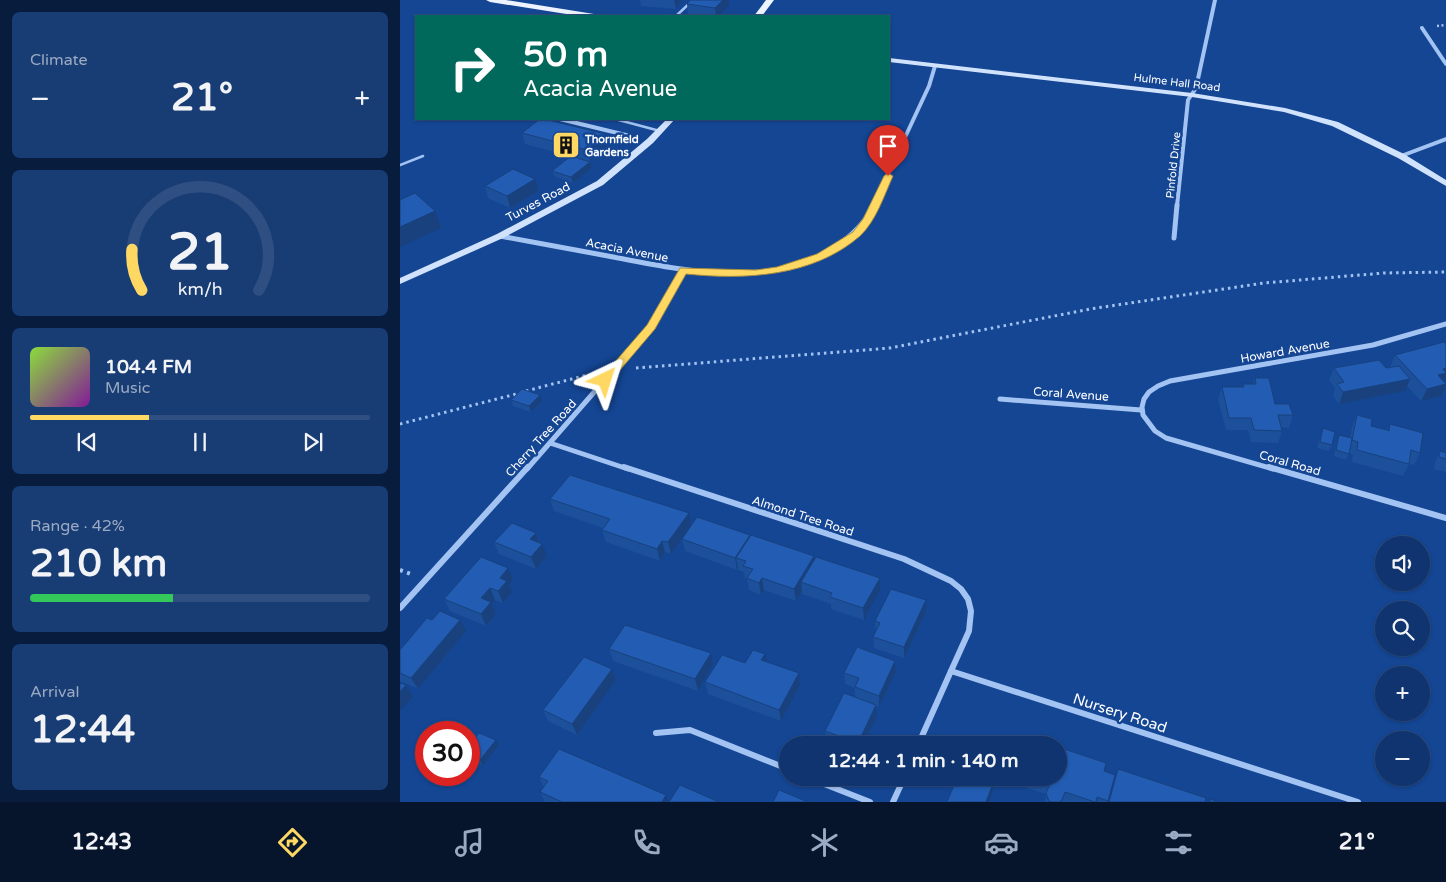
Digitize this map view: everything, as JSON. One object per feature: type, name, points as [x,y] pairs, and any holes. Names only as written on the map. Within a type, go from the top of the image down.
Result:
[{"type":"main road","points":[[490,0],[580,15]]},
{"type":"main road","points":[[759,15],[770,0]]},
{"type":"main road","name":"Hulme Hall Road","points":[[890,60],[1245,102],[1309,116],[1335,124],[1401,156],[1446,184]]},
{"type":"main road","name":"Turves Road","points":[[400,281],[500,236],[600,183],[670,120]]},
{"type":"street","name":"Pinfold Drive","points":[[1174,238],[1188,100],[1196,88],[1215,0]]},
{"type":"street","points":[[1422,28],[1446,64]]},
{"type":"street","name":"Acacia Avenue","points":[[500,236],[683,270],[736,274],[778,270],[821,257],[856,234],[867,220],[929,86],[935,66]]},
{"type":"street","points":[[564,120],[630,136]]},
{"type":"street","points":[[1401,156],[1446,139]]},
{"type":"street","name":"Cherry Tree Road","points":[[400,608],[550,443],[651,327],[683,270]]},
{"type":"street","name":"Howard Avenue","points":[[1141,410],[1143,399],[1150,390],[1170,381],[1374,345],[1446,324]]},
{"type":"street","name":"Coral Avenue","points":[[1000,399],[1141,410]]},
{"type":"street","name":"Coral Road","points":[[1141,410],[1144,419],[1150,426],[1166,438],[1446,518]]},
{"type":"street","name":"Almond Tree Road","points":[[550,443],[904,559],[949,578],[964,592],[971,607],[970,625],[952,671]]},
{"type":"street","points":[[922,736],[952,671]]},
{"type":"street","name":"Nursery Road","points":[[952,671],[1358,802]]},
{"type":"street","points":[[656,734],[690,730],[779,765]]},
{"type":"street","points":[[829,786],[870,802]]},
{"type":"street","points":[[893,802],[900,786]]},
{"type":"lane","points":[[677,15],[693,0]]},
{"type":"lane","points":[[616,120],[660,131]]},
{"type":"lane","points":[[400,165],[423,156]]},
{"type":"path","points":[[631,368],[890,348],[1090,309],[1264,283],[1392,272],[1446,272]]},
{"type":"path","points":[[400,424],[595,373]]},
{"type":"building","points":[[690,0],[723,0],[715,8],[687,4]]},
{"type":"building","points":[[539,120],[548,120],[605,134],[587,150],[522,133]]},
{"type":"building","points":[[571,156],[590,162],[571,177],[552,171]]},
{"type":"building","points":[[513,169],[535,179],[507,196],[485,186]]},
{"type":"building","points":[[415,193],[435,211],[400,227],[400,200]]},
{"type":"building","points":[[1444,342],[1446,344],[1446,368],[1443,369],[1446,373],[1438,375],[1446,384],[1427,389],[1395,355]]},
{"type":"building","points":[[1379,360],[1386,368],[1399,366],[1410,379],[1343,392],[1337,384],[1344,382],[1334,368]]},
{"type":"building","points":[[1255,378],[1269,378],[1275,404],[1289,404],[1293,415],[1278,415],[1282,431],[1254,430],[1251,418],[1229,418],[1222,387],[1244,387],[1243,384],[1256,384]]},
{"type":"building","points":[[522,389],[540,395],[529,406],[511,400]]},
{"type":"building","points":[[1357,415],[1372,419],[1371,426],[1389,431],[1390,424],[1423,433],[1420,453],[1411,450],[1409,464],[1357,450],[1358,442],[1352,440]]},
{"type":"building","points":[[1323,428],[1335,432],[1332,445],[1320,442]]},
{"type":"building","points":[[1339,435],[1352,438],[1349,454],[1336,450]]},
{"type":"building","points":[[1440,451],[1446,453],[1446,459],[1439,457]]},
{"type":"building","points":[[570,475],[689,513],[668,542],[662,541],[657,549],[602,530],[610,519],[550,499]]},
{"type":"building","points":[[697,517],[750,535],[735,558],[682,539]]},
{"type":"building","points":[[512,523],[536,533],[530,539],[542,544],[531,557],[494,542]]},
{"type":"building","points":[[751,535],[814,556],[794,589],[762,578],[759,583],[747,578],[753,569],[743,566],[746,561],[736,558]]},
{"type":"building","points":[[481,557],[508,568],[500,578],[507,581],[498,591],[490,588],[481,598],[491,602],[481,614],[444,599]]},
{"type":"building","points":[[816,557],[880,578],[863,608],[830,597],[832,593],[801,582]]},
{"type":"building","points":[[891,589],[926,600],[904,647],[873,637],[880,623],[875,621]]},
{"type":"building","points":[[440,611],[460,620],[411,678],[400,673],[400,650],[427,618],[432,620]]},
{"type":"building","points":[[625,625],[711,653],[695,679],[609,649]]},
{"type":"building","points":[[857,647],[895,661],[879,696],[855,687],[859,678],[844,673]]},
{"type":"building","points":[[753,650],[765,654],[761,660],[799,673],[779,710],[705,682],[722,655],[745,663]]},
{"type":"building","points":[[584,657],[612,669],[572,724],[543,710]]},
{"type":"building","points":[[400,683],[406,685],[400,692]]},
{"type":"building","points":[[844,693],[876,705],[861,736],[839,736],[825,731]]},
{"type":"building","points":[[480,733],[496,740],[480,760]]},
{"type":"building","points":[[559,749],[666,795],[662,802],[562,802],[540,792],[548,781],[539,777]]},
{"type":"building","points":[[1067,750],[1106,763],[1104,771],[1115,775],[1108,801],[1097,797],[1095,802],[1065,792],[1062,800],[1052,802],[1049,801],[1046,793],[1049,786],[1067,786]]},
{"type":"building","points":[[1118,769],[1206,798],[1205,802],[1109,802]]},
{"type":"building","points":[[680,785],[719,802],[669,802]]},
{"type":"building","points":[[954,786],[992,786],[986,802],[947,802]]},
{"type":"building","points":[[779,790],[808,802],[773,802]]},
{"type":"place","name":"Thornfield Gardens","points":[[566,145]]},
{"type":"route","points":[[605,380],[651,327],[683,270],[709,273],[756,273],[778,270],[821,257],[856,234],[875,206],[888,176]]}]
